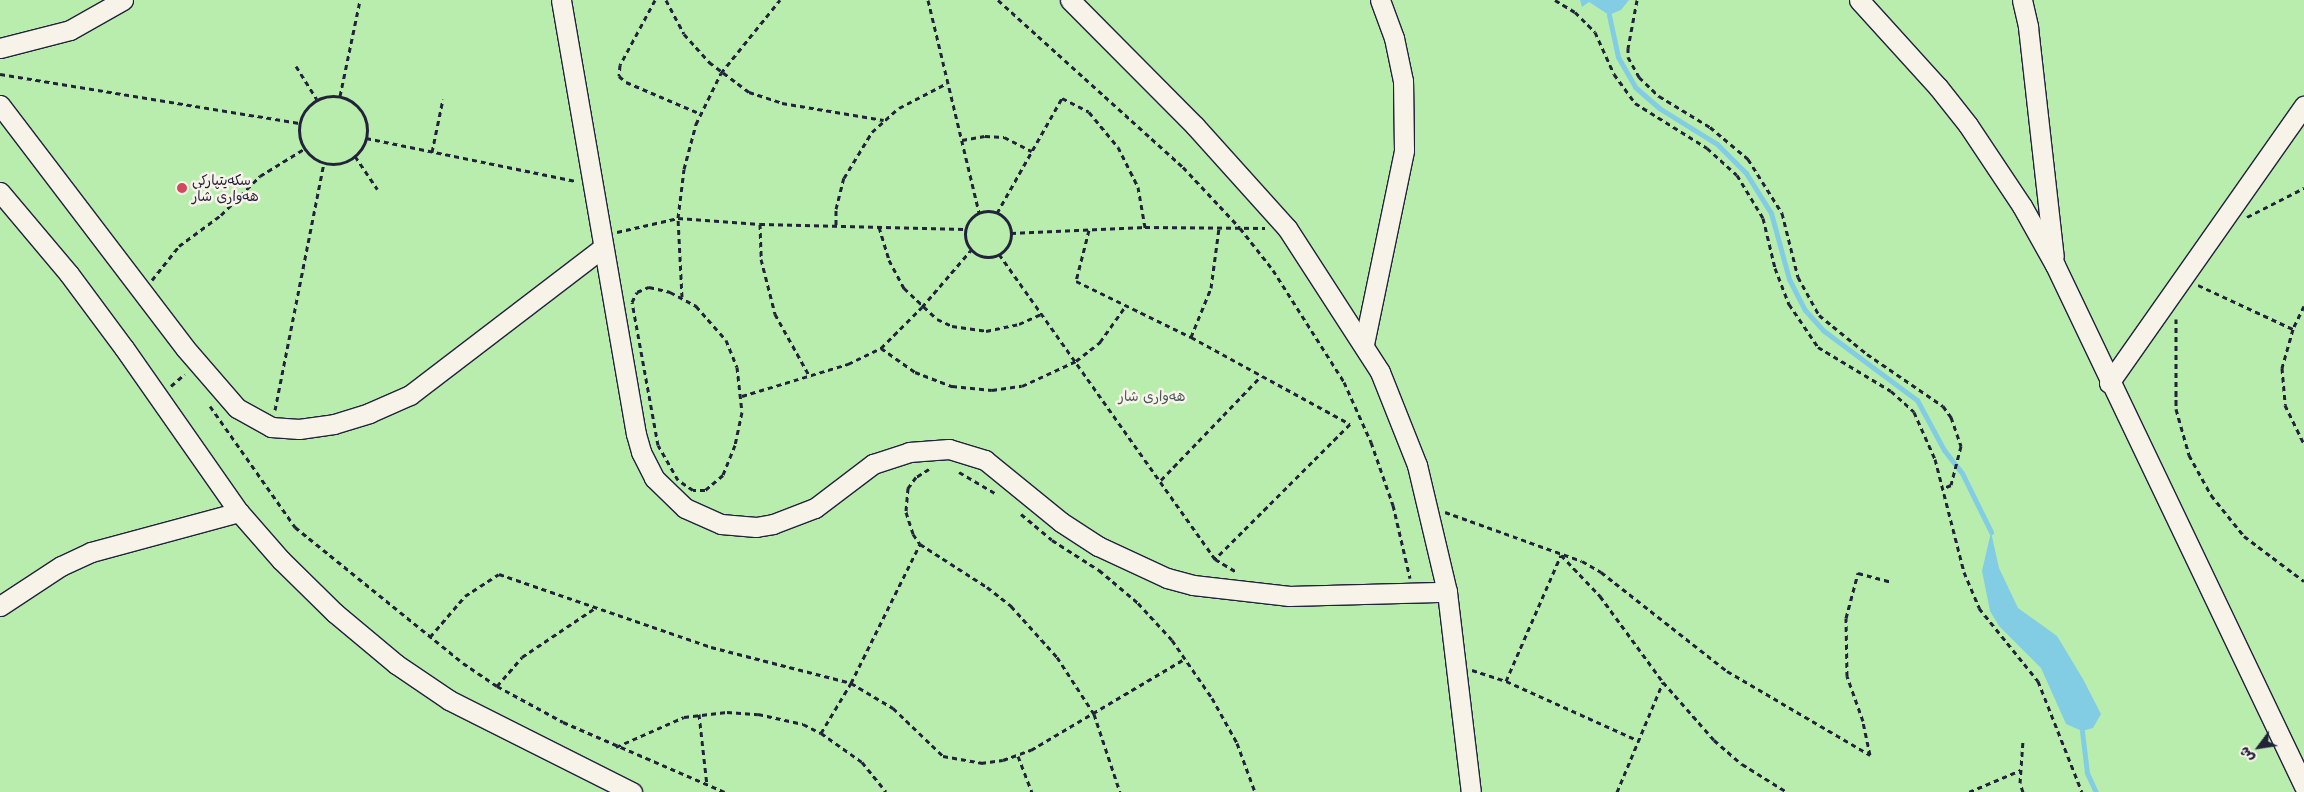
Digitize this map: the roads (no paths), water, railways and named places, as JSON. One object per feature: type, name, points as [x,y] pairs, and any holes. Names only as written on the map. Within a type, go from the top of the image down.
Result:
[{"type":"street","points":[[0,48],[70,30],[123,0]]},
{"type":"street","points":[[561,0],[601,242],[641,452],[654,478],[673,499],[707,520],[756,527],[786,521],[815,508],[873,464],[917,451],[949,449],[985,460],[1078,533],[1115,555],[1167,578],[1221,591],[1289,596],[1447,592]]},
{"type":"street","points":[[1070,0],[1195,126],[1287,228],[1364,344],[1407,435],[1428,506],[1447,592],[1471,792]]},
{"type":"street","points":[[1364,344],[1404,150],[1403,82],[1394,38],[1380,0]]},
{"type":"street","points":[[1859,0],[1968,125],[2022,206],[2055,265],[2109,383],[2304,786]]},
{"type":"street","points":[[2022,0],[2028,27],[2055,265]]},
{"type":"street","points":[[0,105],[185,348],[237,408],[271,428],[299,429],[334,424],[369,413],[410,395],[601,242]]},
{"type":"street","points":[[2109,383],[2224,223],[2304,106]]},
{"type":"street","points":[[0,192],[68,274],[239,512],[281,560],[328,606],[396,664],[449,700],[632,792]]},
{"type":"street","points":[[0,606],[61,566],[91,552],[239,512]]},
{"type":"water","points":[[1580,0],[1629,0],[1621,10],[1609,15],[1589,2],[1582,7]]},
{"type":"water","points":[[1991,532],[1999,568],[2018,608],[2057,636],[2083,679],[2101,714],[2093,728],[2082,731],[2066,724],[2041,668],[1999,626],[1990,611],[1982,571]]},
{"type":"waterway","points":[[1609,15],[1618,57],[1635,87],[1659,108],[1717,144],[1746,173],[1771,213],[1789,279],[1805,310],[1824,331],[1917,400],[1944,450],[1962,473],[1991,532]]},
{"type":"waterway","points":[[2082,731],[2087,773],[2096,792]]},
{"type":"place","name":"سکەیتپارکی هەواری شار","points":[[182,188]]},
{"type":"park label","name":"هەواری شار","points":[[1152,396]]}]
